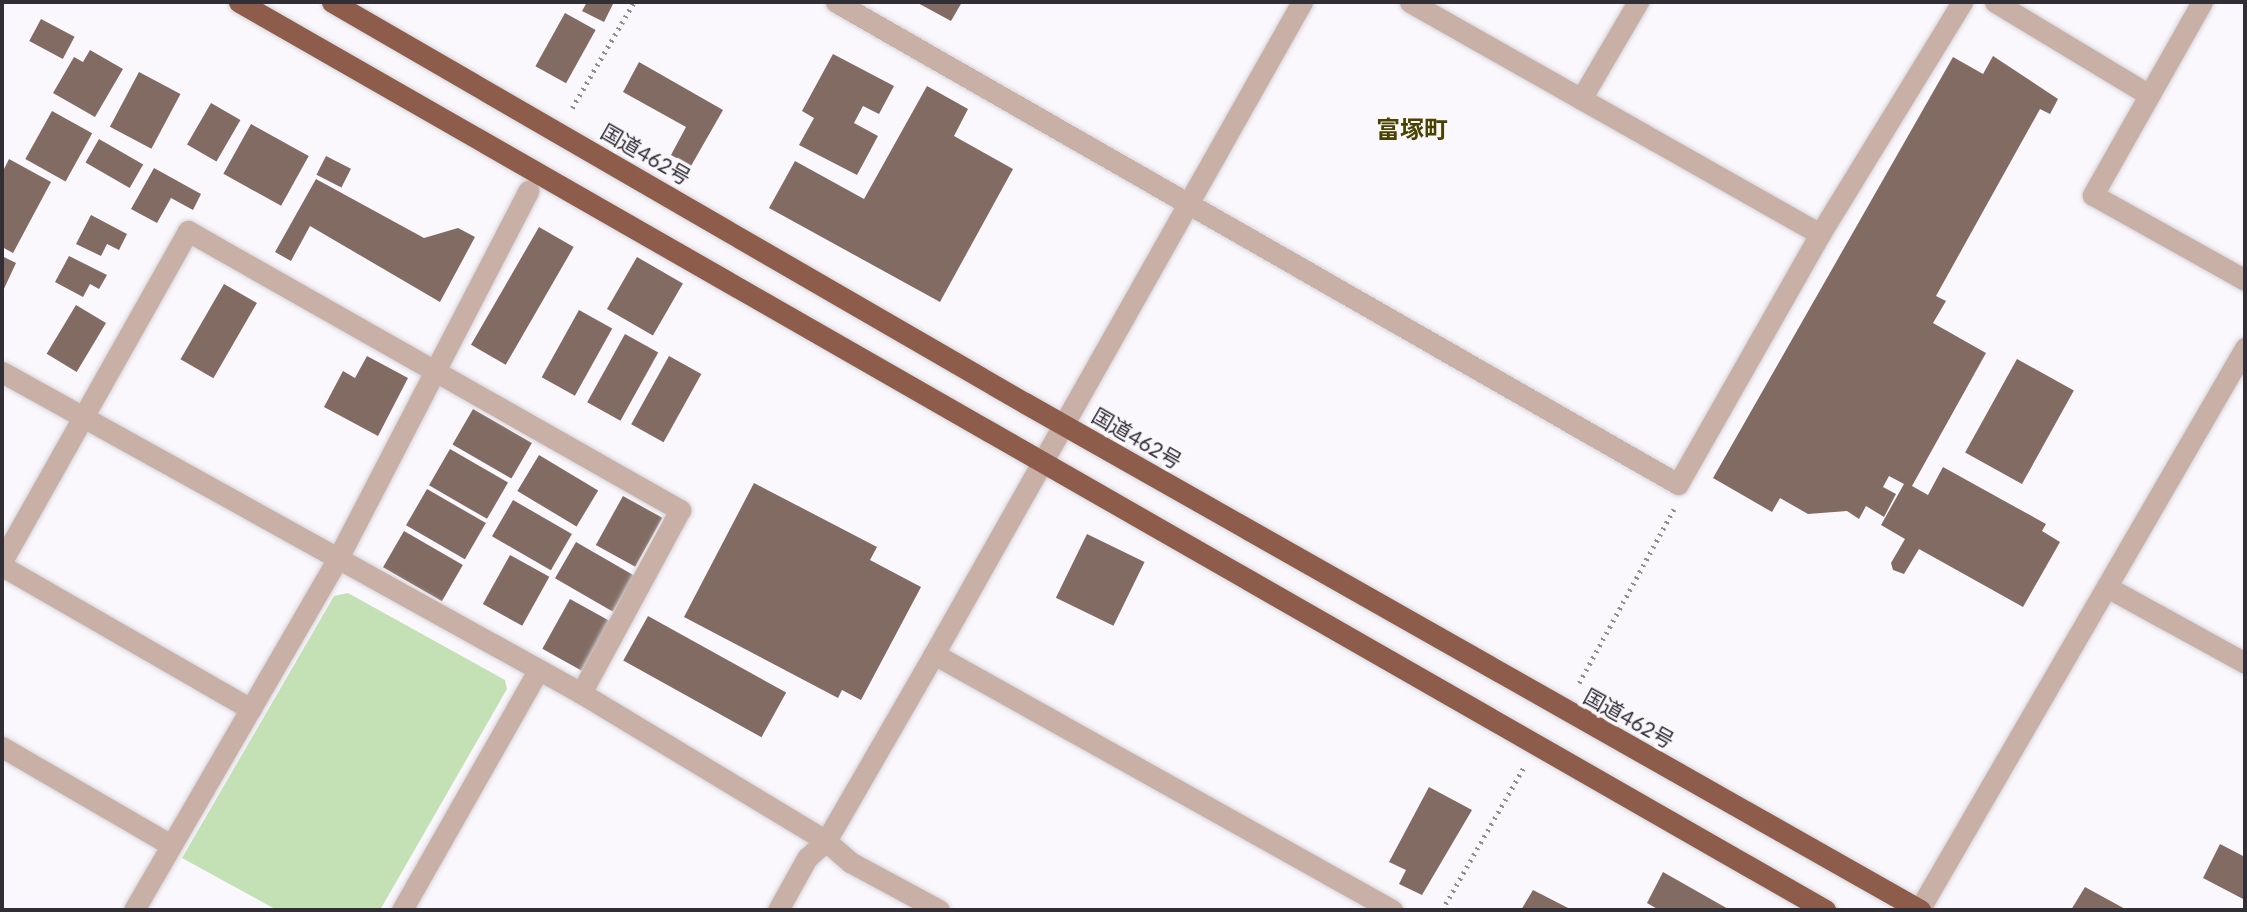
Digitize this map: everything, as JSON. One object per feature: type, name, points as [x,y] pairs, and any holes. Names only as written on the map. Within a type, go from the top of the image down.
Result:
[{"type":"highway","points":[[239,2],[1825,910]]},
{"type":"highway","name":"国道462号","points":[[332,2],[1062,424],[1920,910]]},
{"type":"street","points":[[836,2],[1678,484],[1820,234],[1962,2]]},
{"type":"street","points":[[778,910],[807,858],[826,841],[934,654],[1302,2]]},
{"type":"street","points":[[1410,2],[1820,234]]},
{"type":"street","points":[[1581,99],[1638,2]]},
{"type":"street","points":[[1995,2],[2149,95]]},
{"type":"street","points":[[2202,2],[2093,195],[2245,280]]},
{"type":"street","points":[[134,910],[337,560],[528,191]]},
{"type":"street","points":[[251,709],[2,564],[188,231],[680,510],[581,693]]},
{"type":"street","points":[[1920,910],[2245,348]]},
{"type":"street","points":[[2,372],[537,672],[581,693],[826,841],[850,862],[939,910]]},
{"type":"street","points":[[2107,587],[2245,663]]},
{"type":"street","points":[[934,654],[1392,910]]},
{"type":"street","points":[[402,910],[537,672]]},
{"type":"street","points":[[2,747],[171,845]]},
{"type":"path","points":[[572,108],[634,2]]},
{"type":"path","points":[[1579,683],[1678,503],[1678,484]]},
{"type":"path","points":[[1442,910],[1525,766]]},
{"type":"green space","points":[[348,593],[505,680],[507,689],[380,910],[277,910],[182,858],[334,596]]},
{"type":"building","points":[[587,2],[614,2],[604,22],[582,11]]},
{"type":"building","points":[[916,2],[962,2],[951,21]]},
{"type":"building","points":[[565,13],[596,30],[566,83],[535,66]]},
{"type":"building","points":[[41,19],[75,37],[63,59],[29,41]]},
{"type":"building","points":[[90,50],[123,69],[95,117],[53,93],[74,57],[83,62]]},
{"type":"building","points":[[833,54],[894,86],[879,114],[863,106],[854,123],[878,136],[857,175],[799,145],[814,118],[802,111]]},
{"type":"building","points":[[1993,56],[2058,99],[2050,114],[2040,109],[1936,296],[1946,301],[1933,323],[1986,353],[1912,486],[1928,495],[1943,467],[2046,524],[2042,531],[2060,542],[2023,607],[1919,549],[1904,574],[1893,570],[1891,563],[1905,539],[1881,525],[1904,484],[1889,476],[1883,487],[1896,494],[1884,517],[1866,506],[1859,519],[1847,511],[1808,514],[1780,498],[1772,512],[1713,478],[1953,57],[1983,74]]},
{"type":"building","points":[[639,62],[723,110],[691,166],[671,155],[686,127],[623,92]]},
{"type":"building","points":[[139,72],[180,94],[151,149],[110,127]]},
{"type":"building","points":[[927,86],[968,109],[954,136],[1013,169],[940,302],[769,208],[795,161],[864,199]]},
{"type":"building","points":[[211,103],[240,120],[216,162],[187,145]]},
{"type":"building","points":[[52,111],[92,133],[66,181],[25,159]]},
{"type":"building","points":[[251,124],[309,156],[281,206],[223,174]]},
{"type":"building","points":[[99,139],[143,164],[130,188],[86,162]]},
{"type":"building","points":[[326,156],[351,169],[341,187],[316,175]]},
{"type":"building","points":[[9,159],[51,182],[13,253],[2,247],[2,173]]},
{"type":"building","points":[[154,168],[201,194],[193,210],[171,198],[157,223],[131,209]]},
{"type":"building","points":[[316,179],[424,238],[458,228],[475,237],[440,302],[310,226],[291,261],[275,252]]},
{"type":"building","points":[[91,215],[127,234],[119,250],[107,244],[101,256],[76,244]]},
{"type":"building","points":[[539,227],[574,247],[506,365],[471,345]]},
{"type":"building","points":[[2,256],[16,263],[2,293]]},
{"type":"building","points":[[69,256],[107,275],[99,289],[90,284],[83,297],[55,282]]},
{"type":"building","points":[[637,257],[683,284],[653,335],[607,309]]},
{"type":"building","points":[[224,284],[257,303],[213,378],[180,359]]},
{"type":"building","points":[[76,305],[106,323],[77,372],[47,354]]},
{"type":"building","points":[[579,310],[612,328],[575,396],[542,377]]},
{"type":"building","points":[[625,334],[658,352],[620,421],[587,402]]},
{"type":"building","points":[[367,356],[408,378],[378,436],[324,407],[343,371],[355,378]]},
{"type":"building","points":[[669,356],[701,374],[664,442],[631,424]]},
{"type":"building","points":[[2017,359],[2074,391],[2022,484],[1965,453]]},
{"type":"building","points":[[473,409],[532,443],[511,479],[452,445]]},
{"type":"building","points":[[450,449],[508,482],[487,519],[429,485]]},
{"type":"building","points":[[539,455],[598,491],[577,527],[517,491]]},
{"type":"building","points":[[754,483],[877,547],[870,560],[921,587],[861,700],[842,690],[838,698],[684,617]]},
{"type":"building","points":[[427,489],[486,523],[465,559],[406,525]]},
{"type":"building","points":[[623,496],[662,518],[635,567],[596,545]]},
{"type":"building","points":[[513,500],[572,534],[551,570],[492,536]]},
{"type":"building","points":[[404,531],[463,565],[442,601],[383,567]]},
{"type":"building","points":[[1087,534],[1145,562],[1113,626],[1056,598]]},
{"type":"building","points":[[576,542],[634,576],[613,612],[555,578]]},
{"type":"building","points":[[510,555],[549,577],[522,626],[483,604]]},
{"type":"building","points":[[570,599],[609,621],[582,671],[542,649]]},
{"type":"building","points":[[648,616],[786,693],[761,737],[623,661]]},
{"type":"building","points":[[1429,787],[1472,810],[1422,895],[1399,884],[1406,870],[1389,862]]},
{"type":"building","points":[[2220,844],[2245,857],[2245,900],[2203,878]]},
{"type":"building","points":[[1663,872],[1730,910],[1659,910],[1647,903]]},
{"type":"building","points":[[2085,887],[2127,910],[2071,910]]},
{"type":"building","points":[[1533,890],[1572,910],[1521,910]]},
{"type":"district","name":"富塚町","points":[[1412,129]]}]
